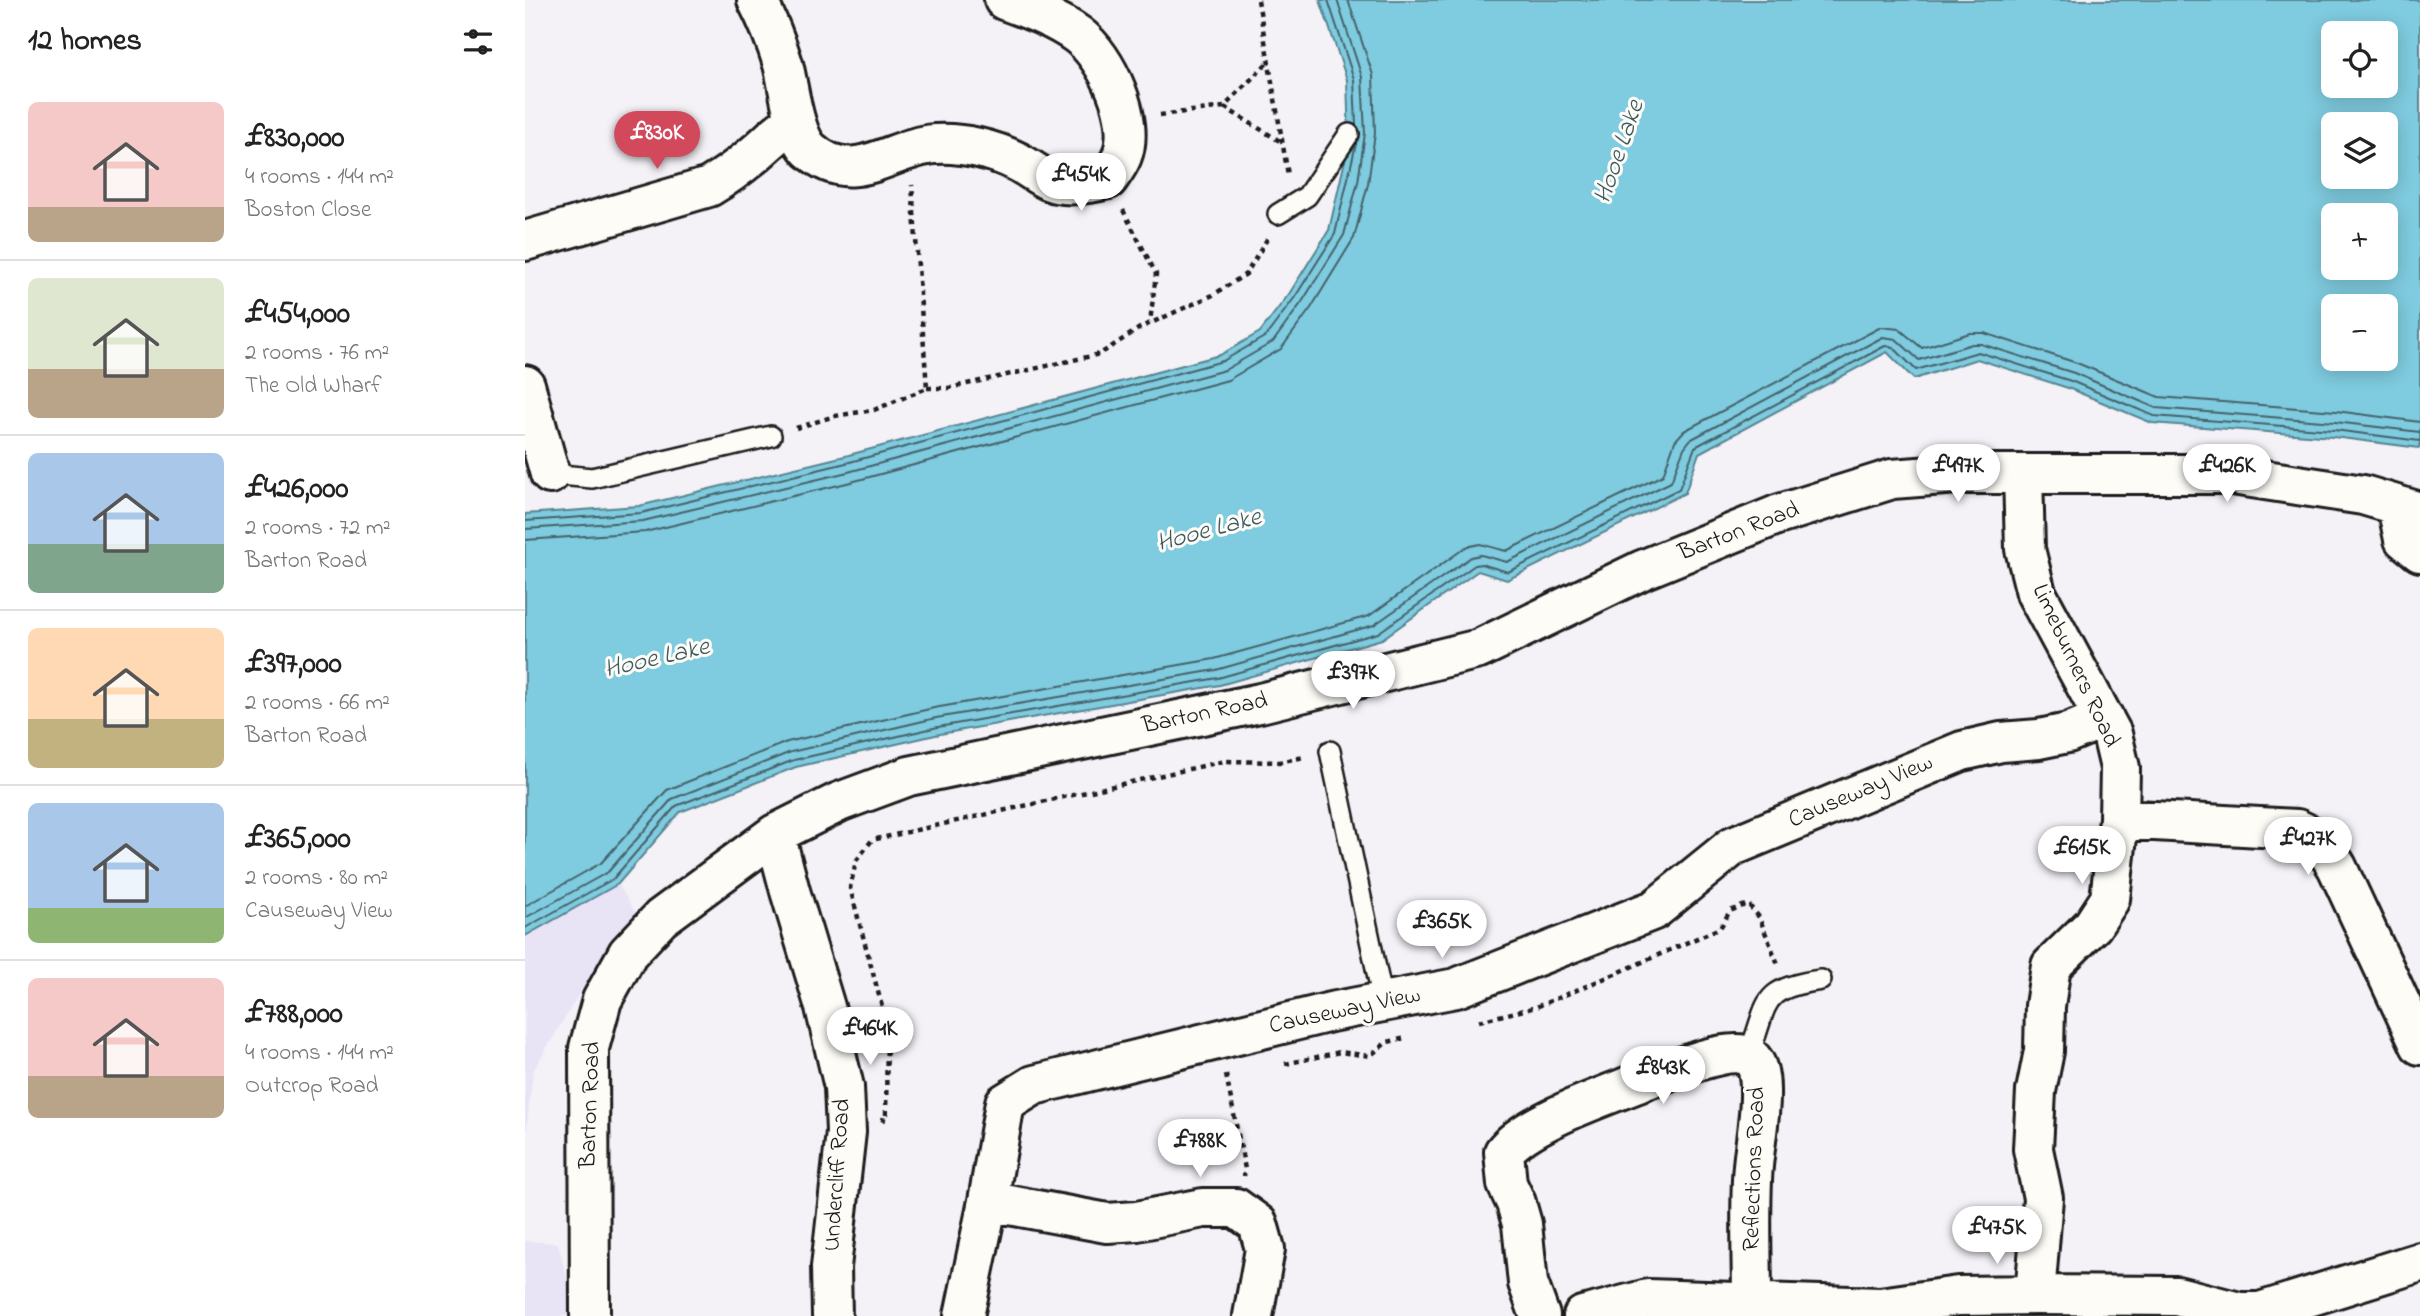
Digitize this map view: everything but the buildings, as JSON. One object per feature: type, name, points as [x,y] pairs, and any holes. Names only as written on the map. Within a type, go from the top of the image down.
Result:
[{"type":"street","points":[[757,0],[771,25],[795,121],[808,149],[832,164],[859,167],[880,162],[903,150],[935,144],[981,149],[1017,161],[1052,182],[1083,184],[1107,179],[1123,154],[1124,119],[1118,91],[1100,59],[1079,35],[1032,10],[1005,0]]},
{"type":"street","points":[[525,241],[709,187],[746,162],[779,130],[795,121]]},
{"type":"street","points":[[525,385],[532,436],[550,474]]},
{"type":"street","name":"Barton Road","points":[[590,1316],[589,1048],[601,1000],[628,953],[661,918],[775,834],[839,802],[909,776],[1260,703],[1479,649],[1642,570],[1777,515],[1892,480],[1958,474],[2226,474],[2363,495],[2409,509]]},
{"type":"street","name":"Limeburners Road","points":[[2023,474],[2025,549],[2036,593],[2112,734],[2120,768],[2119,819],[2110,899],[2093,925],[2051,966],[2045,1006],[2044,1051],[2036,1091],[2033,1149],[2043,1198],[2035,1295]]},
{"type":"street","points":[[2409,509],[2405,539],[2420,552]]},
{"type":"street","name":"Causeway View","points":[[964,1316],[1005,1103],[1034,1085],[1083,1071],[1383,1001],[1456,988],[1654,910],[1733,846],[1962,751],[2001,742],[2068,733],[2103,718]]},
{"type":"street","points":[[2119,819],[2297,829],[2320,840],[2337,867],[2420,1045]]},
{"type":"street","name":"Undercliff Road","points":[[775,834],[825,1007],[844,1087],[846,1132],[831,1267],[832,1316]]},
{"type":"street","name":"Reflections Road","points":[[1540,1316],[1528,1283],[1522,1224],[1516,1202],[1507,1184],[1503,1152],[1510,1143],[1547,1122],[1627,1087],[1696,1062],[1734,1054],[1748,1056],[1756,1064],[1760,1089],[1752,1179],[1752,1303]]},
{"type":"street","points":[[988,1201],[1107,1223],[1137,1221],[1203,1208],[1237,1208],[1258,1224],[1265,1249],[1253,1316]]},
{"type":"street","points":[[1583,1316],[1649,1299],[1880,1307],[1958,1296],[2035,1295],[2178,1296],[2239,1312],[2260,1312],[2420,1262]]},
{"type":"lane","points":[[1277,214],[1307,196],[1349,134]]},
{"type":"lane","points":[[550,474],[592,478],[771,436]]},
{"type":"lane","points":[[1330,751],[1383,1001]]},
{"type":"lane","points":[[1748,1056],[1768,999],[1788,986],[1821,980]]},
{"type":"path","points":[[771,436],[835,416],[874,410],[927,388],[949,388],[1100,354],[1150,323],[1213,295],[1246,274],[1268,238],[1289,183],[1258,0]]},
{"type":"path","points":[[1224,107],[1269,60]]},
{"type":"path","points":[[1124,119],[1224,107],[1283,143]]},
{"type":"path","points":[[903,150],[912,181],[927,388]]},
{"type":"path","points":[[1107,179],[1156,274],[1150,323]]},
{"type":"path","points":[[887,1103],[887,1025],[850,888],[856,860],[872,841],[1225,761],[1279,762],[1330,751]]},
{"type":"path","points":[[1226,1075],[1245,1169],[1237,1208]]},
{"type":"shaded area","points":[[618,884],[637,915],[601,957],[533,1071],[525,1142],[525,936]]},
{"type":"shaded area","points":[[525,1241],[558,1243],[576,1316],[525,1316]]},
{"type":"water","name":"Hooe Lake","points":[[1320,0],[2420,0],[2420,448],[2333,437],[2152,423],[2068,388],[1977,359],[1914,379],[1887,352],[1699,453],[1685,493],[1507,580],[1478,571],[1382,639],[1220,685],[940,734],[796,767],[680,812],[618,884],[525,936],[525,514],[639,506],[845,456],[1220,355],[1260,332],[1289,294],[1329,230],[1349,143],[1347,80]]}]
